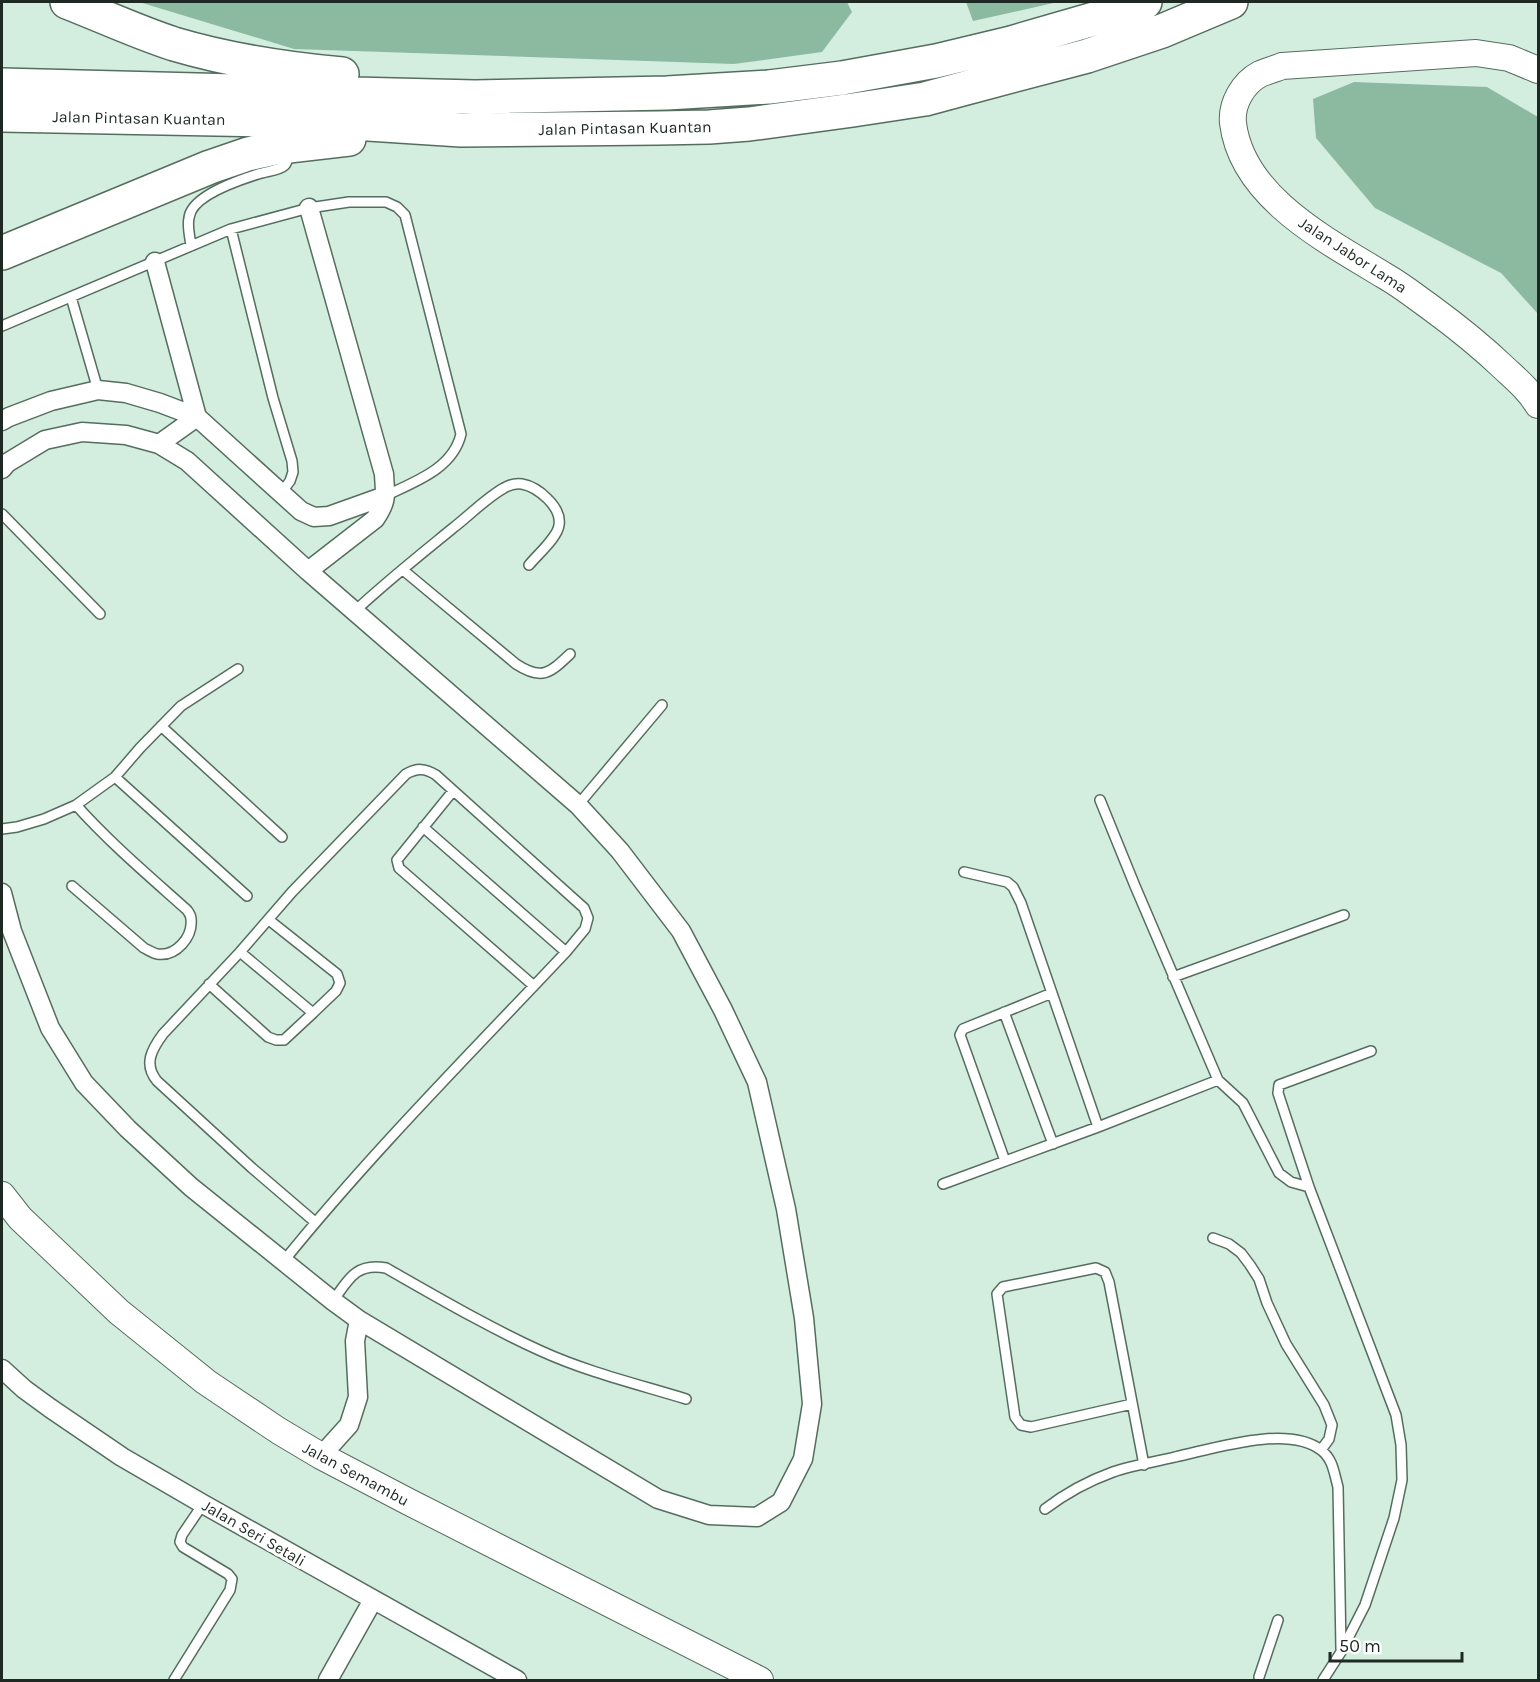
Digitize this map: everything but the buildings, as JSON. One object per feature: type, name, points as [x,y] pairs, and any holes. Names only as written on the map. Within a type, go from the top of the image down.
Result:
[{"type":"highway","points":[[67,2],[174,44],[255,63],[329,73],[589,94]]},
{"type":"highway","name":"Jalan Pintasan Kuantan","points":[[2,85],[475,97],[668,93],[769,87],[891,70],[993,48],[1145,2]]},
{"type":"highway","name":"Jalan Pintasan Kuantan","points":[[2,115],[322,121],[461,130],[709,127],[799,118],[925,99],[1087,56],[1162,31],[1231,2]]},
{"type":"highway","points":[[2,253],[210,167],[248,154],[291,145],[461,130]]},
{"type":"main road","name":"Jalan Jabor Lama","points":[[1539,70],[1509,58],[1476,53],[1282,66],[1259,75],[1244,87],[1235,101],[1233,118],[1235,136],[1244,160],[1263,188],[1292,215],[1335,246],[1388,278],[1467,335],[1531,393],[1539,405]]},
{"type":"main road","name":"Jalan Semambu","points":[[2,1195],[20,1218],[119,1312],[206,1382],[279,1431],[321,1456],[409,1502],[760,1680]]},
{"type":"street","points":[[308,571],[375,519],[382,508],[385,496],[384,474],[309,208]]},
{"type":"street","points":[[155,262],[197,417]]},
{"type":"street","points":[[2,421],[51,401],[98,390],[126,393],[197,417],[301,511],[314,517],[329,516],[385,496]]},
{"type":"street","points":[[159,444],[197,417]]},
{"type":"street","points":[[2,469],[7,463],[45,440],[82,432],[126,435],[159,444],[187,461],[308,571],[578,804],[620,851],[681,931],[723,1010],[757,1082],[786,1209],[804,1318],[812,1404],[803,1460],[781,1502],[757,1517],[709,1515],[658,1499],[359,1320],[283,1262],[191,1187],[128,1129],[84,1083],[50,1028],[12,931],[2,892]]},
{"type":"street","points":[[321,1456],[349,1425],[358,1397],[355,1341],[359,1320]]},
{"type":"street","name":"Jalan Seri Setali","points":[[2,1369],[24,1389],[122,1457],[517,1680]]},
{"type":"street","points":[[328,1680],[373,1600]]},
{"type":"lane","points":[[191,246],[189,217],[201,199],[257,174],[281,167],[286,164],[291,145]]},
{"type":"lane","points":[[2,326],[231,229],[309,208],[349,202],[386,202],[397,207],[405,215],[461,434],[459,445],[451,456],[436,469],[423,478],[385,496]]},
{"type":"lane","points":[[231,229],[273,398],[292,461],[293,472],[290,481],[281,493]]},
{"type":"lane","points":[[71,297],[98,390]]},
{"type":"lane","points":[[355,611],[481,505],[512,484],[532,488],[556,508],[559,516],[559,527],[555,534],[529,564]]},
{"type":"lane","points":[[2,514],[100,614]]},
{"type":"lane","points":[[403,570],[528,672],[537,674],[548,672],[570,654]]},
{"type":"lane","points":[[2,828],[17,827],[44,819],[76,805],[115,777],[181,706],[238,669]]},
{"type":"lane","points":[[578,804],[662,705]]},
{"type":"lane","points":[[160,726],[282,837]]},
{"type":"lane","points":[[283,1262],[315,1222],[585,929],[588,918],[584,908],[429,770],[414,770],[406,774],[292,892],[269,920],[163,1034],[153,1048],[149,1063],[151,1074],[252,1168],[315,1222]]},
{"type":"lane","points":[[115,777],[248,896]]},
{"type":"lane","points":[[453,791],[397,860],[399,868],[534,986]]},
{"type":"lane","points":[[1100,800],[1218,1080],[1242,1103],[1279,1173],[1291,1182],[1309,1187]]},
{"type":"lane","points":[[72,886],[144,948],[157,954],[171,954],[181,946],[189,931],[191,919],[187,910],[76,805]]},
{"type":"lane","points":[[423,826],[566,952]]},
{"type":"lane","points":[[964,872],[1007,882],[1013,887],[1021,903],[1098,1127]]},
{"type":"lane","points":[[1173,977],[1344,915]]},
{"type":"lane","points":[[209,984],[268,1037],[276,1040],[284,1040],[336,991],[340,982],[337,974],[269,920]]},
{"type":"lane","points":[[240,951],[313,1013]]},
{"type":"lane","points":[[1005,1161],[960,1035],[963,1029],[1052,993]]},
{"type":"lane","points":[[1004,1012],[1053,1144]]},
{"type":"lane","points":[[1323,1680],[1341,1652],[1365,1605],[1394,1518],[1402,1480],[1401,1445],[1396,1415],[1309,1187],[1278,1094],[1279,1085],[1371,1051]]},
{"type":"lane","points":[[944,1184],[1218,1080]]},
{"type":"lane","points":[[1213,1238],[1230,1244],[1250,1265],[1259,1279],[1267,1303],[1287,1344],[1324,1405],[1332,1425],[1329,1439],[1321,1450]]},
{"type":"lane","points":[[333,1301],[352,1275],[363,1268],[374,1266],[386,1268],[497,1330],[542,1352],[574,1365],[686,1399]]},
{"type":"lane","points":[[1132,1404],[1031,1427],[1021,1425],[1015,1417],[997,1294],[1003,1287],[1096,1268],[1105,1272],[1109,1282],[1144,1465]]},
{"type":"lane","points":[[1045,1509],[1083,1484],[1115,1471],[1252,1440],[1286,1438],[1304,1442],[1321,1450],[1331,1461],[1338,1487],[1341,1652]]},
{"type":"lane","points":[[174,1680],[230,1590],[232,1579],[228,1574],[183,1547],[180,1542],[182,1535],[203,1504]]},
{"type":"lane","points":[[1261,1679],[1278,1620]]},
{"type":"green space","points":[[139,2],[847,2],[852,12],[822,52],[734,64],[294,49]]},
{"type":"green space","points":[[966,2],[1058,2],[973,21]]},
{"type":"green space","points":[[1354,82],[1487,87],[1538,117],[1538,314],[1501,273],[1375,208],[1316,138],[1313,99]]}]
